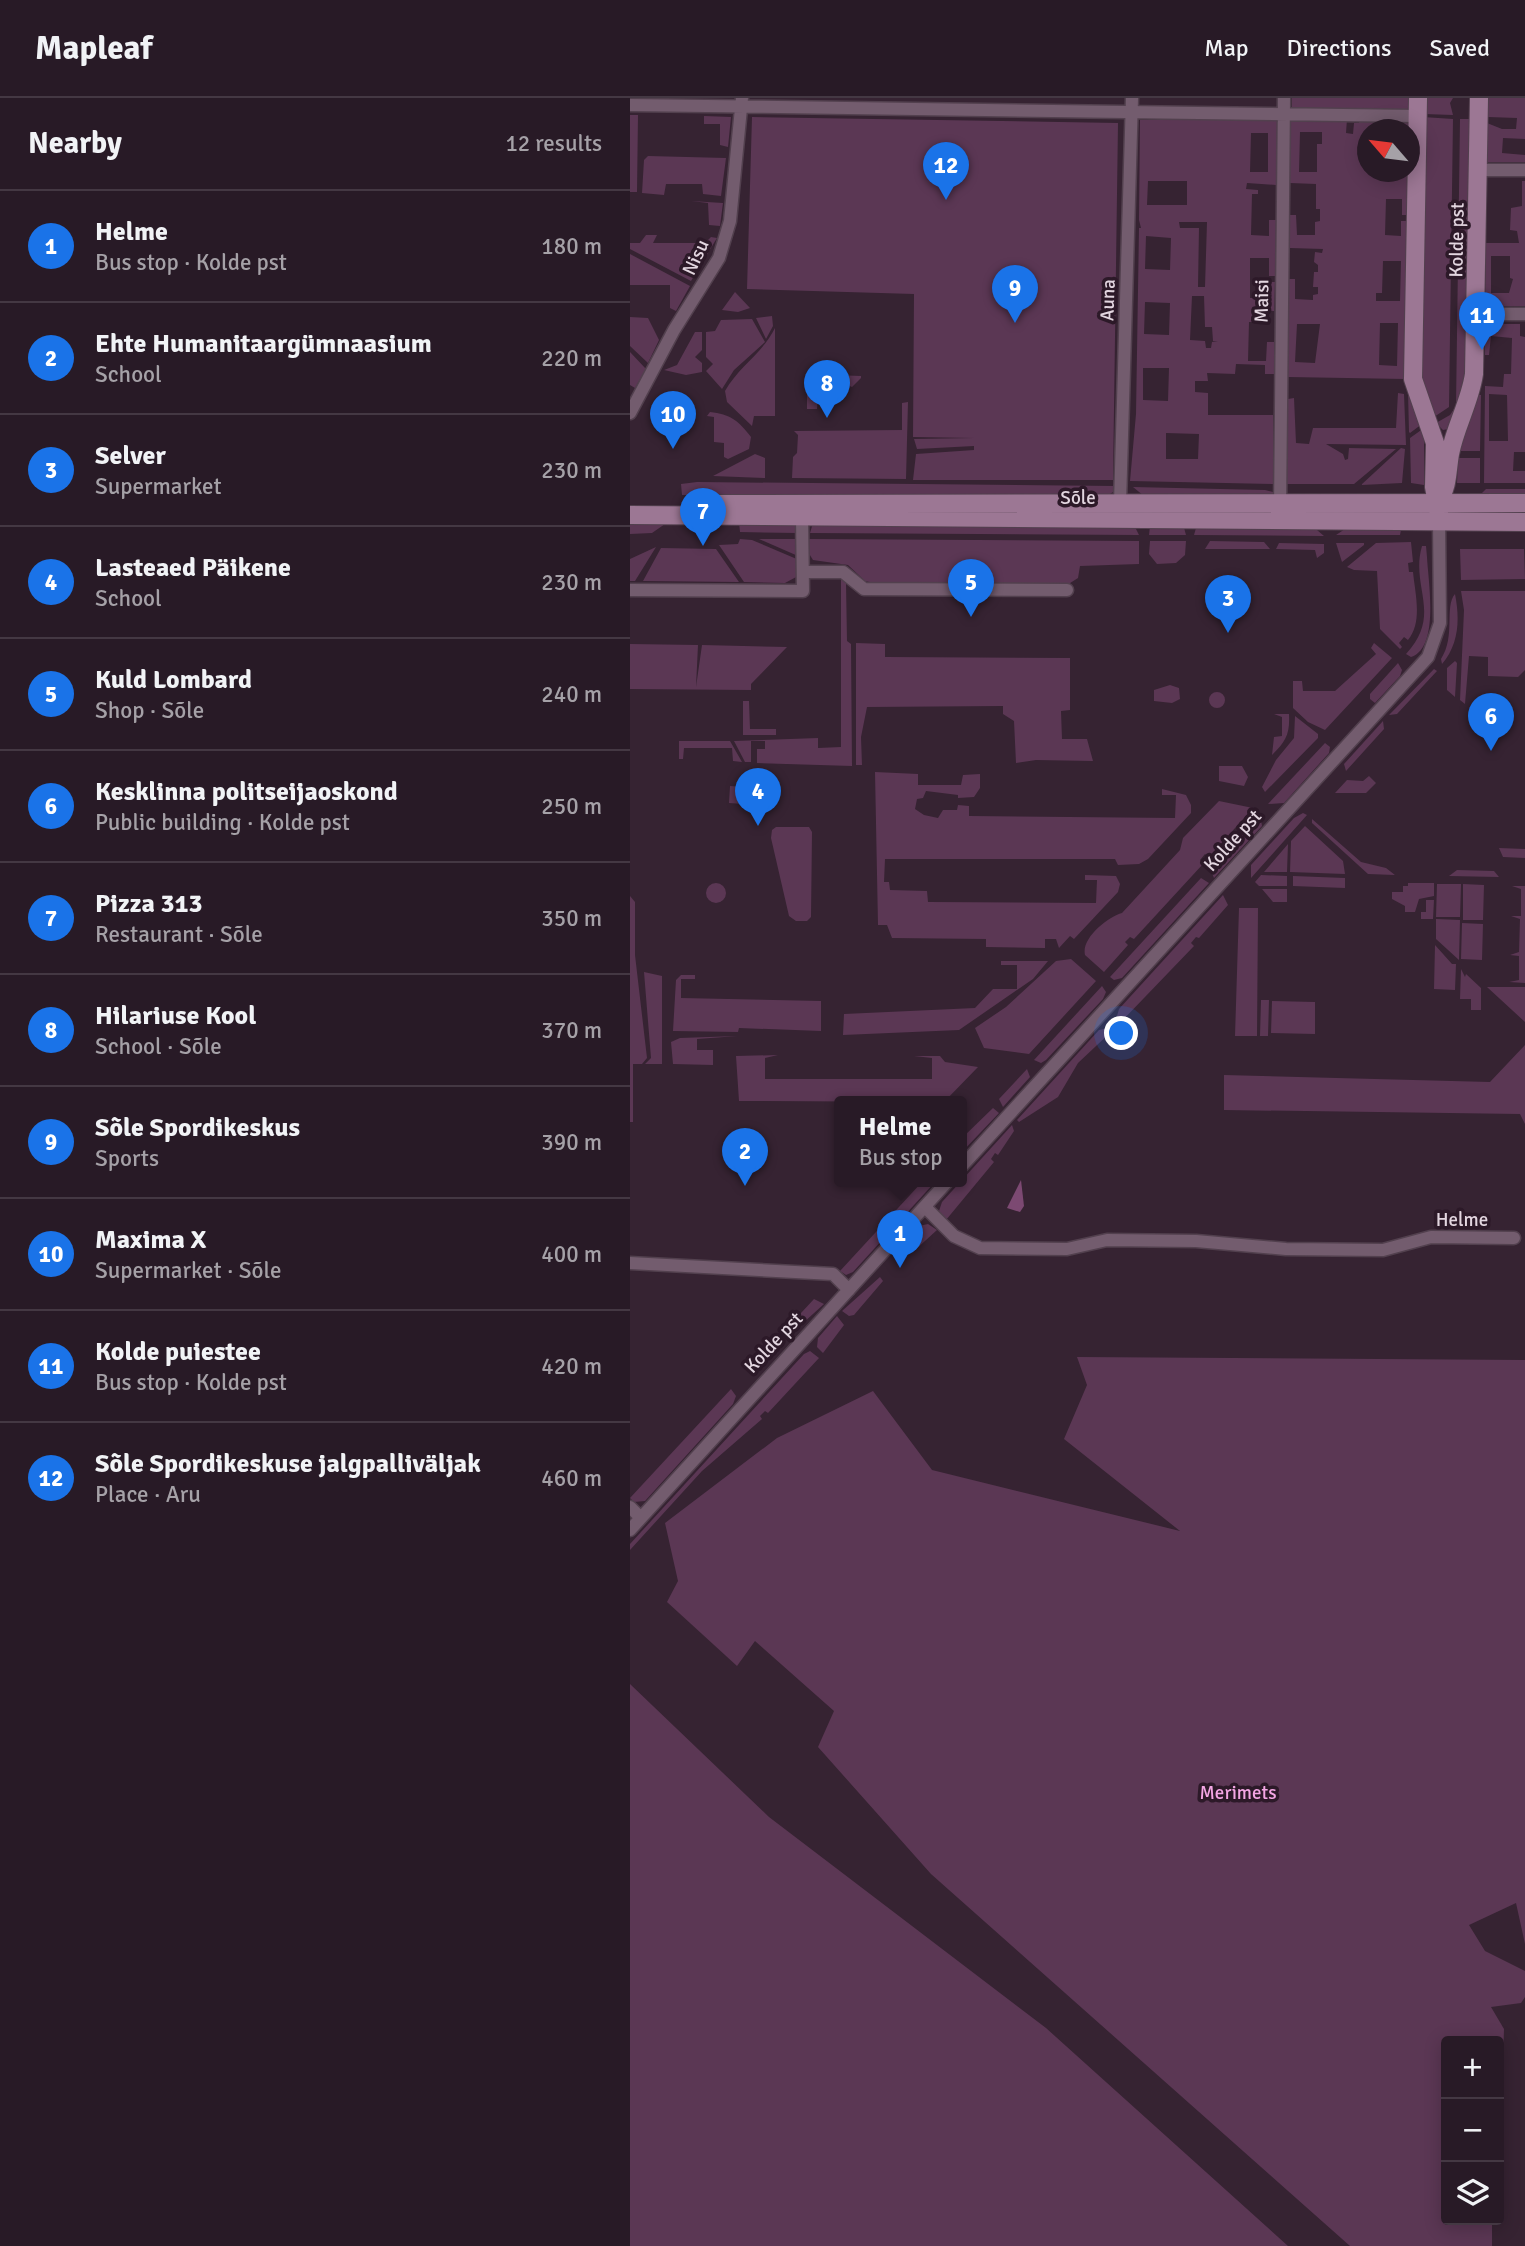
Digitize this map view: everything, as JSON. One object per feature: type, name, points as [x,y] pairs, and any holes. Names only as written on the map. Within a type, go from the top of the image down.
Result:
[{"type":"main road","name":"Kolde pst","points":[[1439,502],[1448,486],[1450,454],[1474,374],[1479,98]]},
{"type":"main road","name":"Kolde pst","points":[[1417,107],[1413,379],[1435,443],[1434,487],[1439,502],[1439,521]]},
{"type":"main road","points":[[1429,423],[1444,436],[1460,426]]},
{"type":"main road","name":"Sõle","points":[[630,504],[1280,511],[1439,502],[1525,503]]},
{"type":"main road","name":"Sõle","points":[[630,515],[802,517],[1120,511]]},
{"type":"main road","name":"Sõle","points":[[1280,511],[1439,521],[1525,522]]},
{"type":"street","name":"Maisi","points":[[1280,511],[1284,98]]},
{"type":"street","points":[[630,105],[742,102],[1132,104],[1283,113],[1417,107]]},
{"type":"street","name":"Nisu","points":[[630,413],[674,330],[719,258],[730,222],[742,102]]},
{"type":"street","name":"Auna","points":[[1120,511],[1132,104]]},
{"type":"street","points":[[1478,170],[1525,170]]},
{"type":"street","points":[[1475,314],[1525,314]]},
{"type":"street","points":[[630,590],[803,592],[802,517]]},
{"type":"street","name":"Kolde pst","points":[[967,1160],[1428,657],[1440,624],[1439,521]]},
{"type":"street","points":[[803,572],[843,572],[864,589],[1067,590]]},
{"type":"street","name":"Kolde pst","points":[[630,1530],[943,1187]]},
{"type":"street","name":"Helme","points":[[925,1207],[954,1236],[980,1248],[1067,1249],[1119,1240],[1196,1241],[1286,1249],[1383,1250],[1431,1237],[1514,1238]]},
{"type":"street","points":[[630,1263],[833,1274],[849,1290]]},
{"type":"street","points":[[630,1507],[641,1518]]},
{"type":"green space","points":[[1292,98],[1409,98],[1409,111],[1292,109]]},
{"type":"green space","points":[[1424,98],[1453,98],[1450,103],[1453,115],[1424,114]]},
{"type":"green space","points":[[1488,98],[1525,98],[1525,139],[1503,138],[1502,153],[1525,155],[1525,162],[1487,162],[1487,123],[1502,129],[1516,129],[1517,118],[1488,117]]},
{"type":"green space","points":[[630,115],[638,115],[637,192],[630,192]]},
{"type":"green space","points":[[704,116],[731,117],[728,147],[720,145],[720,124],[704,124]]},
{"type":"green space","points":[[752,117],[1118,123],[1113,480],[913,480],[916,454],[974,450],[974,446],[917,449],[914,439],[974,438],[913,437],[914,294],[747,289]]},
{"type":"green space","points":[[1188,117],[1277,119],[1276,185],[1247,183],[1246,189],[1258,190],[1258,194],[1252,194],[1251,235],[1269,236],[1269,220],[1276,220],[1275,276],[1269,276],[1269,258],[1250,258],[1250,298],[1257,298],[1257,304],[1267,304],[1269,282],[1275,282],[1274,311],[1256,310],[1256,322],[1249,322],[1248,361],[1266,361],[1267,342],[1274,342],[1274,374],[1265,374],[1265,365],[1236,364],[1235,374],[1207,373],[1208,381],[1195,381],[1195,392],[1208,393],[1208,415],[1273,415],[1274,484],[1130,481],[1136,414],[1141,228],[1140,120],[1186,120]],"holes":[[[1251,133],[1268,133],[1268,172],[1250,172]],[[1148,181],[1187,181],[1187,205],[1147,205]],[[1179,222],[1207,222],[1205,287],[1198,287],[1199,228],[1180,228]],[[1146,236],[1171,238],[1170,270],[1145,269]],[[1192,296],[1204,296],[1205,327],[1212,327],[1213,341],[1218,341],[1212,342],[1211,348],[1206,348],[1205,341],[1190,340]],[[1145,302],[1170,303],[1169,335],[1144,334]],[[1143,368],[1169,368],[1168,401],[1143,400]],[[1166,433],[1199,434],[1198,459],[1166,459]]]},
{"type":"green space","points":[[1423,117],[1453,119],[1449,407],[1434,417],[1420,383]]},
{"type":"green space","points":[[1290,118],[1347,119],[1346,133],[1353,134],[1354,123],[1357,123],[1357,182],[1408,182],[1407,215],[1402,215],[1402,199],[1386,199],[1385,235],[1401,236],[1401,221],[1407,221],[1405,379],[1288,377],[1289,279],[1295,279],[1295,299],[1313,300],[1313,295],[1318,294],[1318,287],[1313,287],[1314,272],[1318,272],[1318,265],[1314,262],[1315,252],[1322,253],[1323,249],[1290,248],[1290,215],[1296,215],[1297,235],[1315,235],[1315,222],[1320,221],[1320,209],[1316,209],[1316,184],[1290,183]],"holes":[[[1300,132],[1322,132],[1322,144],[1317,144],[1317,172],[1299,172]],[[1383,261],[1401,261],[1400,301],[1376,301],[1376,293],[1382,293]],[[1380,323],[1398,323],[1397,366],[1379,365]],[[1297,324],[1320,324],[1315,363],[1295,362]]]},
{"type":"green space","points":[[1460,119],[1471,119],[1467,381],[1448,429],[1443,430],[1436,423],[1450,415],[1456,406]]},
{"type":"green space","points":[[648,156],[726,158],[721,196],[703,194],[702,184],[666,184],[664,195],[642,193],[644,160]]},
{"type":"green space","points":[[1522,181],[1525,181],[1525,306],[1485,306],[1486,243],[1519,243],[1517,231],[1510,230],[1511,208],[1522,206]],"holes":[[[1491,256],[1510,256],[1510,278],[1513,279],[1509,293],[1491,293]]]},
{"type":"green space","points":[[691,201],[723,203],[720,226],[709,225],[708,203]]},
{"type":"green space","points":[[646,235],[657,235],[653,243],[705,243],[711,237],[717,238],[691,281],[630,249],[630,243],[640,243]]},
{"type":"green space","points":[[630,254],[690,286],[676,311],[670,308],[670,285],[630,285]]},
{"type":"green space","points":[[735,292],[750,308],[738,312],[722,310]]},
{"type":"green space","points":[[772,316],[773,326],[766,339],[756,318]]},
{"type":"green space","points":[[630,317],[648,318],[659,340],[648,363],[630,346]]},
{"type":"green space","points":[[752,319],[765,342],[734,370],[722,389],[706,371],[713,364],[706,357],[706,332],[715,331],[721,320]]},
{"type":"green space","points":[[1485,324],[1520,324],[1520,336],[1525,337],[1525,452],[1514,452],[1513,471],[1525,471],[1525,483],[1484,483],[1485,386],[1503,387],[1504,374],[1511,374],[1512,338],[1491,336],[1489,355],[1485,355]],"holes":[[[1489,394],[1507,395],[1508,441],[1489,441]]]},
{"type":"green space","points":[[775,328],[775,416],[754,416],[752,426],[727,402],[725,391]]},
{"type":"green space","points":[[695,332],[702,332],[702,350],[695,357],[702,363],[702,372],[686,375],[664,370],[677,365]]},
{"type":"green space","points":[[630,352],[646,369],[635,388],[630,385]]},
{"type":"green space","points":[[807,374],[816,376],[819,383],[817,409],[807,409]]},
{"type":"green space","points":[[835,375],[861,378],[852,387],[835,380]]},
{"type":"green space","points":[[1408,392],[1422,424],[1410,433],[1409,432]]},
{"type":"green space","points":[[1398,393],[1404,394],[1406,445],[1326,444],[1343,454],[1345,460],[1348,459],[1349,448],[1396,449],[1354,484],[1284,484],[1288,399],[1294,398],[1296,443],[1309,444],[1313,428],[1396,428]]},
{"type":"green space","points":[[1478,395],[1481,395],[1480,451],[1458,451]]},
{"type":"green space","points":[[908,402],[906,479],[792,478],[798,435],[794,431],[902,430],[902,403]]},
{"type":"green space","points":[[710,412],[734,419],[751,437],[749,449],[728,459],[724,457],[724,443],[714,442],[714,417],[707,416]]},
{"type":"green space","points":[[1424,428],[1424,485],[1411,483],[1410,438]]},
{"type":"green space","points":[[1401,448],[1405,449],[1402,483],[1361,485]]},
{"type":"green space","points":[[755,454],[765,458],[765,478],[713,476]]},
{"type":"green space","points":[[1458,458],[1480,458],[1480,483],[1457,483]]},
{"type":"green space","points":[[681,484],[1116,486],[1116,490],[1107,496],[682,495]]},
{"type":"green space","points":[[1133,487],[1265,490],[1273,492],[1273,495],[1144,496]]},
{"type":"green space","points":[[1486,489],[1525,489],[1525,494],[1482,493]]},
{"type":"green space","points":[[630,521],[665,524],[652,533],[630,534]]},
{"type":"green space","points":[[739,522],[795,523],[798,533],[740,532]]},
{"type":"green space","points":[[813,523],[1135,527],[1139,535],[810,533]]},
{"type":"green space","points":[[1183,524],[1186,535],[1149,535],[1150,526]]},
{"type":"green space","points":[[1253,524],[1317,530],[1324,536],[1194,535],[1196,528]]},
{"type":"green space","points":[[1345,529],[1401,530],[1400,535],[1336,535]]},
{"type":"green space","points":[[740,539],[752,540],[799,560],[798,576],[785,583],[744,582],[719,545],[738,544]]},
{"type":"green space","points":[[759,539],[798,539],[798,556]]},
{"type":"green space","points":[[808,539],[1139,541],[1139,564],[1080,566],[1078,578],[1067,585],[874,583],[865,581],[848,565],[813,560],[808,552]]},
{"type":"green space","points":[[1150,541],[1186,541],[1185,555],[1176,563],[1157,564],[1149,554]]},
{"type":"green space","points":[[1210,541],[1264,542],[1270,549],[1205,549]]},
{"type":"green space","points":[[1411,542],[1413,562],[1408,563],[1409,572],[1413,572],[1417,616],[1413,633],[1408,640],[1404,637],[1399,643],[1402,647],[1400,649],[1380,629],[1377,571],[1347,567],[1376,543]]},
{"type":"green space","points":[[1279,543],[1324,544],[1324,553],[1317,558],[1315,550],[1276,549]]},
{"type":"green space","points":[[1336,543],[1364,543],[1364,545],[1342,562]]},
{"type":"green space","points":[[1422,546],[1426,546],[1427,557],[1429,627],[1426,641],[1420,651],[1411,657],[1406,654],[1417,640],[1424,613],[1419,561]]},
{"type":"green space","points":[[656,547],[635,581],[630,581],[630,559]]},
{"type":"green space","points":[[661,548],[716,549],[739,582],[643,581]]},
{"type":"green space","points":[[1460,549],[1524,549],[1525,579],[1461,580]]},
{"type":"green space","points":[[841,579],[846,583],[847,641],[851,644],[852,766],[757,763],[757,749],[765,749],[765,741],[751,741],[751,762],[745,762],[734,741],[818,738],[818,748],[841,747]]},
{"type":"green space","points":[[1461,591],[1525,591],[1525,670],[1518,677],[1488,676],[1488,657],[1469,656],[1465,704],[1460,700],[1464,610]]},
{"type":"green space","points":[[1455,594],[1457,631],[1452,648],[1442,664],[1441,659],[1448,641],[1450,606]]},
{"type":"green space","points":[[856,643],[885,644],[885,657],[1070,658],[1070,710],[1061,711],[1062,739],[1087,739],[1093,761],[1036,760],[1016,763],[1014,721],[1003,714],[1003,706],[867,707],[861,737],[862,765],[856,765]]},
{"type":"green space","points":[[1374,643],[1392,658],[1325,730],[1308,722],[1293,708],[1293,681],[1302,681],[1303,691],[1335,691],[1376,654],[1371,648]]},
{"type":"green space","points":[[630,644],[698,645],[696,687],[702,645],[787,647],[751,684],[751,690],[630,689]]},
{"type":"green space","points":[[1455,661],[1455,697],[1447,690],[1447,668]]},
{"type":"green space","points":[[1398,663],[1402,670],[1400,676],[1375,703],[1370,699],[1370,694]]},
{"type":"green space","points":[[1434,669],[1437,671],[1397,714],[1389,715]]},
{"type":"green space","points":[[1170,685],[1179,688],[1180,699],[1172,703],[1154,701],[1154,690]]},
{"type":"green space","points":[[1214,692],[1220,692],[1225,700],[1223,706],[1214,708],[1209,703],[1209,697]]},
{"type":"green space","points":[[743,701],[749,701],[750,729],[776,729],[776,735],[743,735]]},
{"type":"green space","points":[[1274,714],[1289,714],[1289,721],[1286,737],[1272,755],[1274,737],[1282,736],[1282,717]]},
{"type":"green space","points":[[1295,716],[1318,734],[1318,738],[1265,792],[1262,787],[1276,760],[1294,738]]},
{"type":"green space","points":[[1383,721],[1384,729],[1346,771],[1344,764]]},
{"type":"green space","points":[[679,741],[730,741],[742,762],[733,761],[732,748],[684,748],[683,759],[679,759]]},
{"type":"green space","points":[[1325,743],[1330,747],[1329,753],[1284,803],[1268,804]]},
{"type":"green space","points":[[1219,766],[1242,766],[1248,777],[1244,786],[1219,781]]},
{"type":"green space","points":[[875,772],[918,774],[918,785],[961,785],[963,775],[980,774],[980,788],[974,797],[958,798],[958,795],[926,791],[923,798],[917,799],[915,809],[924,815],[938,818],[943,810],[957,810],[958,805],[969,806],[969,816],[1175,818],[1176,795],[1162,795],[1162,789],[1186,795],[1191,805],[1191,813],[1148,859],[1139,864],[1118,865],[1115,859],[885,859],[884,882],[889,882],[890,890],[927,891],[928,902],[1096,903],[1097,880],[1085,880],[1085,875],[1116,876],[1120,884],[1118,892],[1074,939],[1070,936],[1059,948],[1056,939],[1045,939],[1045,948],[986,947],[986,939],[892,938],[887,925],[878,925]]},
{"type":"green space","points":[[1369,776],[1376,783],[1366,793],[1335,793],[1347,780],[1363,781]]},
{"type":"green space","points":[[730,786],[744,787],[743,804],[729,803]]},
{"type":"green space","points":[[1219,801],[1253,808],[1209,857],[1205,854],[1200,860],[1203,864],[1134,939],[1130,937],[1125,942],[1128,945],[1104,972],[1085,955],[1091,935],[1122,913],[1180,850],[1183,838]]},
{"type":"green space","points":[[1303,813],[1307,815],[1251,878],[1251,865],[1294,818]]},
{"type":"green space","points":[[1260,814],[1262,826],[1214,878],[1210,869]]},
{"type":"green space","points":[[1312,819],[1361,862],[1386,868],[1395,875],[1368,874],[1312,823]]},
{"type":"green space","points":[[1305,826],[1343,861],[1345,874],[1290,872],[1291,841]]},
{"type":"green space","points":[[776,827],[809,827],[812,832],[811,917],[807,921],[796,921],[789,916],[771,838],[772,830]]},
{"type":"green space","points":[[1288,844],[1287,872],[1264,872]]},
{"type":"green space","points":[[1499,848],[1525,849],[1525,858],[1503,857]]},
{"type":"green space","points":[[1457,870],[1494,871],[1499,877],[1449,876]]},
{"type":"green space","points":[[1261,875],[1287,876],[1287,886],[1259,886],[1255,882]]},
{"type":"green space","points":[[1293,876],[1345,878],[1345,888],[1293,886]]},
{"type":"green space","points":[[1201,878],[1209,883],[1122,978],[1114,980],[1110,977]]},
{"type":"green space","points":[[716,883],[723,886],[726,893],[723,900],[716,903],[709,900],[706,893],[709,886]]},
{"type":"green space","points":[[1408,883],[1434,883],[1434,896],[1419,899],[1415,912],[1405,912],[1405,906],[1392,899],[1392,892],[1403,892],[1403,886],[1408,886]]},
{"type":"green space","points":[[1437,884],[1461,884],[1460,917],[1436,917]]},
{"type":"green space","points":[[1463,884],[1484,885],[1483,920],[1463,920]]},
{"type":"green space","points":[[1512,886],[1525,886],[1525,983],[1509,982],[1519,980],[1519,956],[1510,955],[1519,952],[1520,919],[1511,916],[1521,916],[1521,889]]},
{"type":"green space","points":[[1262,889],[1287,889],[1287,902],[1273,902]]},
{"type":"green space","points":[[1223,895],[1228,905],[1199,938],[1196,937],[1191,943],[1194,946],[1120,1023],[1117,1016],[1119,1009]]},
{"type":"green space","points":[[630,896],[635,902],[635,955],[647,1058],[642,1064],[633,1064],[633,1122],[630,1122]]},
{"type":"green space","points":[[1426,900],[1434,900],[1433,919],[1421,919],[1421,912],[1426,912]]},
{"type":"green space","points":[[1239,908],[1258,908],[1257,1036],[1235,1036]]},
{"type":"green space","points":[[1436,919],[1460,920],[1459,960],[1436,939]]},
{"type":"green space","points":[[1462,923],[1483,924],[1482,960],[1461,959]]},
{"type":"green space","points":[[1435,945],[1452,964],[1456,964],[1455,990],[1434,989]]},
{"type":"green space","points":[[1071,959],[1096,981],[1029,1054],[984,1048],[975,1028],[1006,1007],[1056,961]]},
{"type":"green space","points":[[1001,961],[1048,961],[1033,979],[959,1030],[843,1035],[844,1014],[975,1008],[993,989],[1017,989],[1017,965],[1001,965]]},
{"type":"green space","points":[[1461,969],[1465,977],[1466,974],[1481,988],[1481,1010],[1471,1010],[1471,999],[1460,999]]},
{"type":"green space","points":[[644,972],[662,976],[662,1064],[645,1064],[651,1058]]},
{"type":"green space","points":[[681,975],[695,975],[695,979],[681,979],[681,998],[821,1001],[821,1031],[739,1028],[738,1032],[673,1031],[676,980]]},
{"type":"green space","points":[[1102,986],[1106,992],[1103,999],[1046,1060],[1041,1063],[1034,1060]]},
{"type":"green space","points":[[1487,987],[1525,987],[1525,1022]]},
{"type":"green space","points":[[1261,1000],[1269,1000],[1268,1036],[1260,1036]]},
{"type":"green space","points":[[1272,1001],[1315,1002],[1315,1034],[1271,1033]]},
{"type":"green space","points":[[1108,1028],[1112,1031],[1078,1063],[1058,1097],[1019,1122],[1017,1120],[1099,1030]]},
{"type":"green space","points":[[738,1036],[697,1039],[697,1050],[713,1050],[713,1065],[673,1064],[671,1042],[680,1038]]},
{"type":"green space","points":[[1525,1045],[1525,1124],[1520,1114],[1224,1110],[1224,1075],[1490,1082]]},
{"type":"green space","points":[[778,1055],[765,1058],[765,1079],[932,1079],[932,1058],[914,1056],[940,1056],[945,1062],[978,1067],[950,1096],[834,1096],[834,1101],[739,1101],[736,1056]]},
{"type":"green space","points":[[1027,1069],[1030,1077],[1003,1107],[999,1099]]},
{"type":"green space","points":[[993,1108],[999,1113],[967,1147],[967,1133]]},
{"type":"green space","points":[[1012,1125],[1014,1131],[998,1155],[995,1153],[991,1159],[994,1162],[946,1220],[939,1211],[942,1202],[956,1187],[967,1187],[967,1174]]},
{"type":"green space","points":[[917,1187],[930,1187],[853,1272],[846,1275],[840,1271]]},
{"type":"green space","points":[[928,1224],[937,1230],[914,1251],[906,1248],[919,1226]]},
{"type":"green space","points":[[880,1277],[883,1281],[854,1315],[849,1316],[842,1311]]},
{"type":"green space","points":[[814,1299],[824,1304],[792,1333],[788,1327]]},
{"type":"green space","points":[[837,1316],[844,1325],[823,1353],[817,1347],[818,1338]]},
{"type":"green space","points":[[810,1351],[819,1358],[768,1413],[765,1411],[760,1416],[762,1419],[702,1471],[630,1550],[630,1544],[804,1354]]},
{"type":"green space","name":"Merimets","points":[[1077,1357],[1525,1360],[1525,1944],[1516,1903],[1469,1925],[1485,1951],[1525,1971],[1525,1997],[1521,2003],[1491,2007],[1504,2029],[1504,2036],[1441,2036],[1441,2225],[1492,2225],[1492,2246],[1350,2246],[931,1874],[818,1747],[834,1711],[755,1641],[737,1666],[667,1602],[678,1581],[665,1523],[777,1438],[873,1391],[932,1470],[1180,1531],[1064,1439],[1087,1385]]},
{"type":"green space","points":[[731,1389],[736,1396],[733,1404],[645,1501],[634,1502],[630,1498]]},
{"type":"green space","points":[[630,1684],[769,1817],[1046,2028],[1288,2246],[630,2246]]},
{"type":"shaded area","points":[[1021,1180],[1024,1206],[1020,1212],[1007,1208]]},
{"type":"place","name":"Sõle Spordikeskuse jalgpalliväljak","points":[[946,200]]},
{"type":"place","name":"Sõle Spordikeskus","points":[[1015,323]]},
{"type":"place","name":"Kolde puiestee","points":[[1482,350]]},
{"type":"place","name":"Hilariuse Kool","points":[[827,418]]},
{"type":"place","name":"Maxima X","points":[[673,449]]},
{"type":"place","name":"Pizza 313","points":[[703,546]]},
{"type":"place","name":"Kuld Lombard","points":[[971,617]]},
{"type":"place","name":"Selver","points":[[1228,633]]},
{"type":"place","name":"Kesklinna politseijaoskond","points":[[1491,751]]},
{"type":"place","name":"Lasteaed Päikene","points":[[758,826]]},
{"type":"place","name":"Ehte Humanitaargümnaasium","points":[[745,1186]]},
{"type":"place","name":"Helme","points":[[900,1268]]}]
